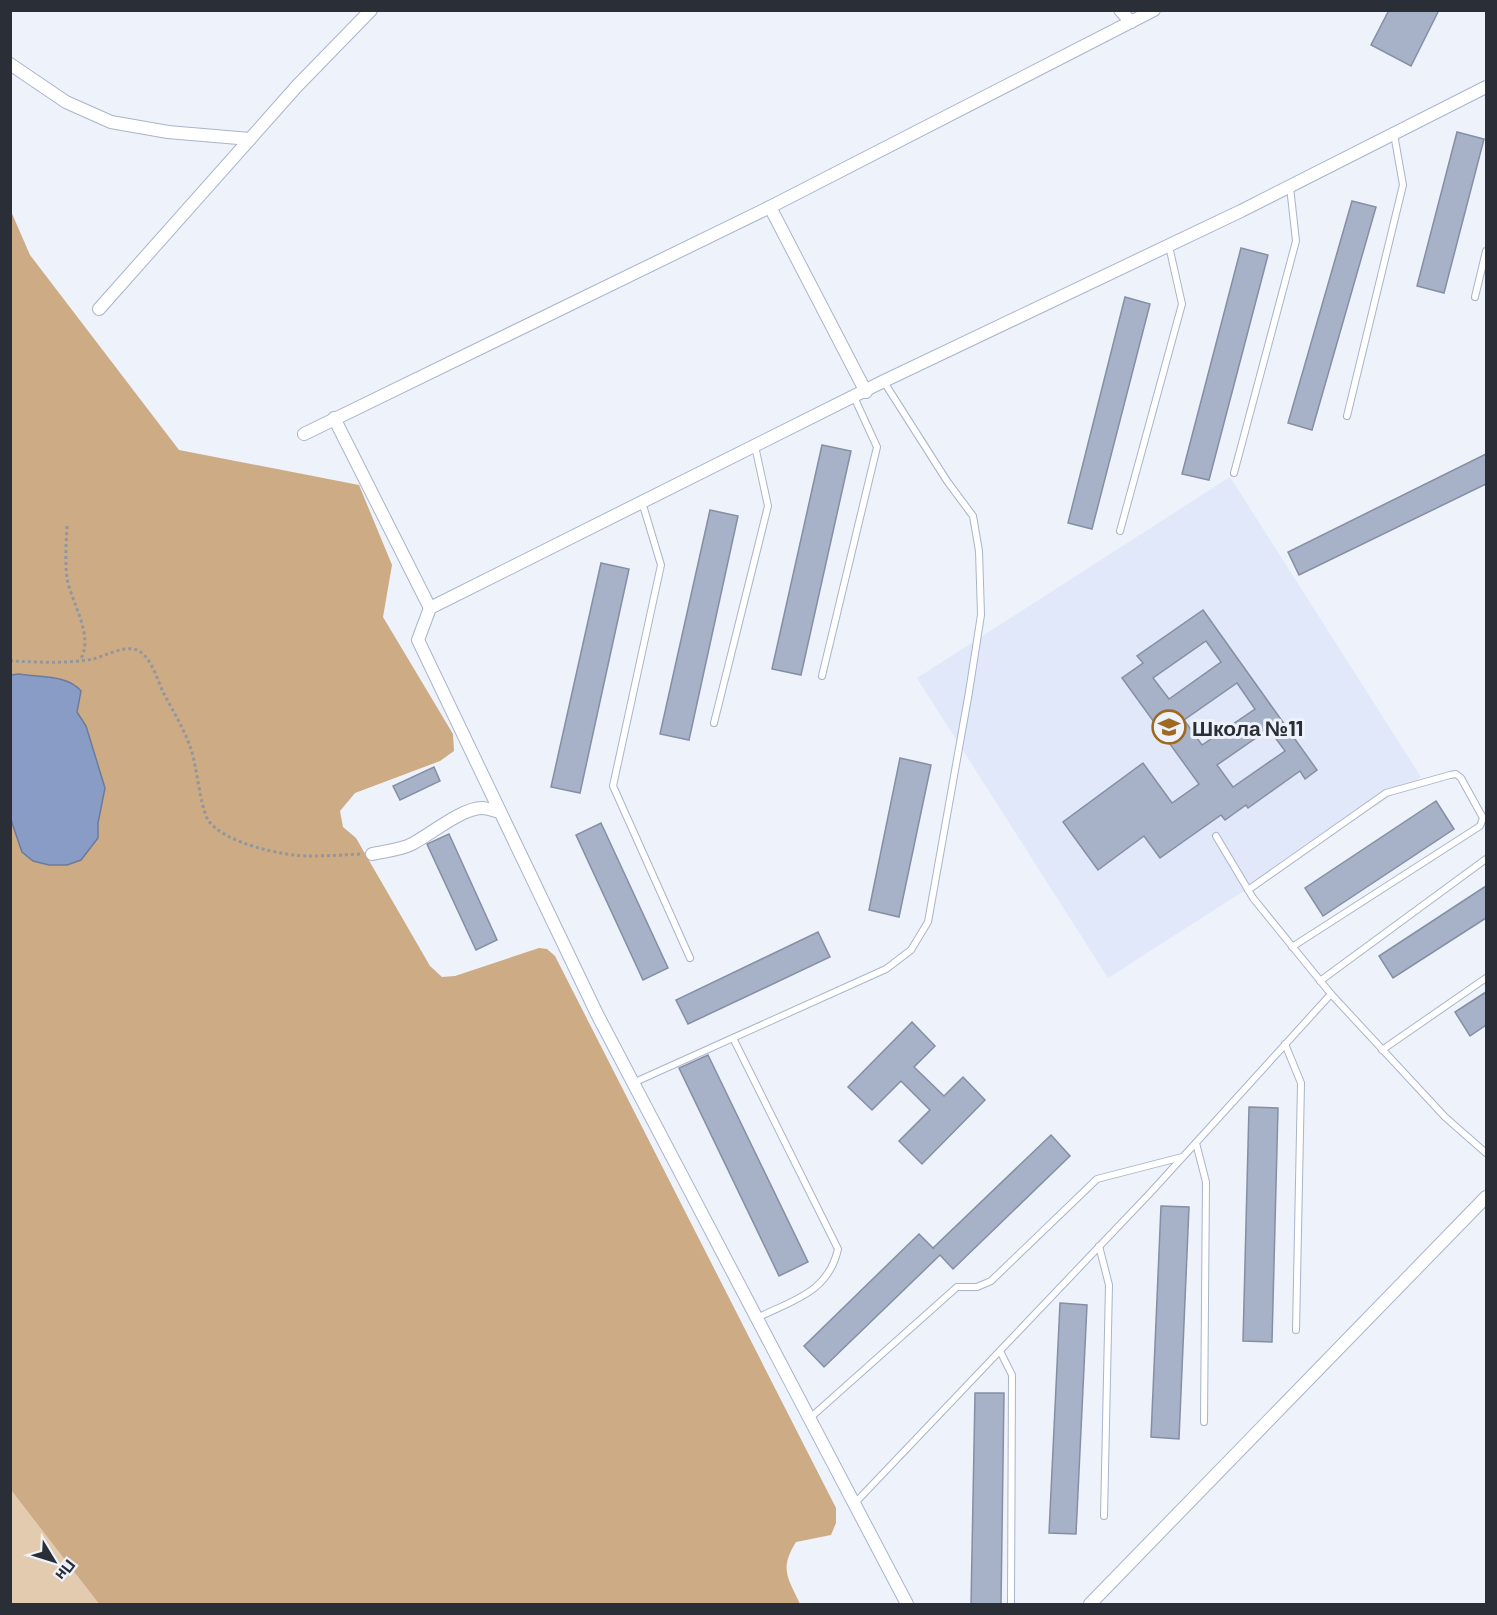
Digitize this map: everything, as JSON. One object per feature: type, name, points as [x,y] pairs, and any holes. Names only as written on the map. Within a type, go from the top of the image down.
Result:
[{"type":"street","points":[[99,309],[297,86],[370,10]]},
{"type":"street","points":[[1120,10],[1131,22]]},
{"type":"street","points":[[304,434],[770,207],[1154,10]]},
{"type":"street","points":[[10,64],[66,102],[111,122],[168,132],[250,139]]},
{"type":"street","points":[[906,1605],[855,1503],[597,1014],[500,812],[418,640],[430,608],[884,381],[1290,186],[1486,87]]},
{"type":"street","points":[[770,207],[866,392]]},
{"type":"street","points":[[334,418],[430,608]]},
{"type":"street","points":[[372,854],[412,844],[474,809],[484,808],[500,812]]},
{"type":"street","points":[[1090,1605],[1486,1197]]},
{"type":"lane","points":[[1347,416],[1403,184],[1394,134]]},
{"type":"lane","points":[[1234,473],[1296,241],[1290,186]]},
{"type":"lane","points":[[1120,531],[1182,304],[1169,245]]},
{"type":"lane","points":[[1475,297],[1486,251]]},
{"type":"lane","points":[[633,1083],[886,969],[911,950],[928,922],[981,615],[979,551],[973,516],[947,481],[884,381]]},
{"type":"lane","points":[[822,676],[877,447],[854,397]]},
{"type":"lane","points":[[714,723],[768,506],[755,446]]},
{"type":"lane","points":[[642,502],[661,565],[613,786],[690,958]]},
{"type":"lane","points":[[1248,890],[1386,793],[1450,775],[1456,774],[1461,778],[1484,818],[1480,826],[1292,947]]},
{"type":"lane","points":[[1216,836],[1248,890],[1331,994],[1445,1117],[1486,1153]]},
{"type":"lane","points":[[1320,981],[1486,859]]},
{"type":"lane","points":[[1382,1050],[1486,978]]},
{"type":"lane","points":[[855,1503],[1183,1157],[1331,994]]},
{"type":"lane","points":[[733,1038],[838,1249],[830,1272],[816,1288],[757,1318]]},
{"type":"lane","points":[[1286,1044],[1301,1083],[1296,1330]]},
{"type":"lane","points":[[1196,1143],[1206,1182],[1204,1422]]},
{"type":"lane","points":[[810,1418],[957,1287],[977,1287],[991,1281],[1097,1179],[1183,1157]]},
{"type":"lane","points":[[1099,1246],[1109,1285],[1104,1516]]},
{"type":"lane","points":[[1000,1351],[1012,1375],[1011,1605]]},
{"type":"path","points":[[67,526],[68,580],[84,633],[83,656],[80,660]]},
{"type":"path","points":[[10,661],[80,660],[128,649],[137,650],[148,660],[187,738],[198,773],[208,820],[240,842],[265,849],[307,856],[372,854]]},
{"type":"shaded area","points":[[10,209],[30,255],[179,450],[359,485],[392,565],[383,617],[453,734],[454,751],[440,761],[355,793],[340,811],[343,827],[356,838],[430,966],[442,977],[455,976],[539,948],[547,949],[555,956],[836,1508],[836,1523],[831,1535],[796,1542],[788,1559],[787,1573],[800,1604],[99,1604],[11,1490]]},
{"type":"shaded area","name":"Школа №11","points":[[1230,477],[1421,777],[1108,978],[917,678]]},
{"type":"shaded area","points":[[11,1490],[99,1604],[11,1604]]},
{"type":"water","points":[[11,675],[61,679],[81,691],[77,712],[86,726],[105,788],[98,823],[98,838],[81,860],[67,865],[49,865],[33,861],[22,852],[11,820]]},
{"type":"building","points":[[1389,10],[1439,10],[1411,66],[1371,45]]},
{"type":"building","points":[[1457,132],[1484,139],[1444,293],[1417,286]]},
{"type":"building","points":[[1352,201],[1376,207],[1312,430],[1288,423]]},
{"type":"building","points":[[1241,248],[1268,255],[1209,480],[1182,474]]},
{"type":"building","points":[[1125,297],[1150,304],[1092,529],[1068,523]]},
{"type":"building","points":[[822,445],[851,451],[801,675],[772,669]]},
{"type":"building","points":[[1486,454],[1486,484],[1299,575],[1288,552]]},
{"type":"building","points":[[710,510],[738,516],[689,740],[660,734]]},
{"type":"building","points":[[601,563],[629,569],[580,793],[551,787]]},
{"type":"building","points":[[1203,610],[1317,770],[1305,779],[1300,771],[1248,808],[1246,805],[1225,820],[1221,815],[1160,858],[1144,836],[1098,870],[1063,822],[1143,763],[1172,803],[1199,784],[1122,678],[1143,663],[1137,656]],"holes":[[[1206,641],[1221,662],[1169,699],[1153,678]],[[1237,683],[1255,709],[1202,745],[1184,720]],[[1269,729],[1285,751],[1233,787],[1217,765]]]},
{"type":"building","points":[[900,758],[931,765],[899,917],[869,910]]},
{"type":"building","points":[[434,767],[440,781],[400,800],[393,786]]},
{"type":"building","points":[[1436,801],[1454,829],[1323,916],[1305,888]]},
{"type":"building","points":[[601,823],[668,968],[643,980],[576,835]]},
{"type":"building","points":[[449,834],[497,940],[476,950],[427,844]]},
{"type":"building","points":[[1486,886],[1486,918],[1393,978],[1379,956]]},
{"type":"building","points":[[818,932],[830,957],[688,1024],[676,1000]]},
{"type":"building","points":[[1486,992],[1486,1025],[1470,1036],[1455,1012]]},
{"type":"building","points":[[912,1022],[935,1046],[914,1067],[944,1096],[963,1077],[985,1100],[922,1164],[899,1141],[930,1110],[901,1081],[872,1110],[848,1087]]},
{"type":"building","points":[[708,1055],[808,1262],[779,1276],[679,1068]]},
{"type":"building","points":[[1249,1107],[1278,1108],[1272,1342],[1243,1341]]},
{"type":"building","points":[[1051,1135],[1070,1156],[953,1269],[940,1255],[824,1367],[804,1346],[919,1234],[933,1248]]},
{"type":"building","points":[[1161,1206],[1189,1207],[1179,1439],[1151,1437]]},
{"type":"building","points":[[1060,1303],[1087,1305],[1076,1534],[1049,1533]]},
{"type":"building","points":[[975,1393],[1004,1393],[1001,1605],[971,1605]]},
{"type":"place","name":"Школа №11","points":[[1169,727]]}]
